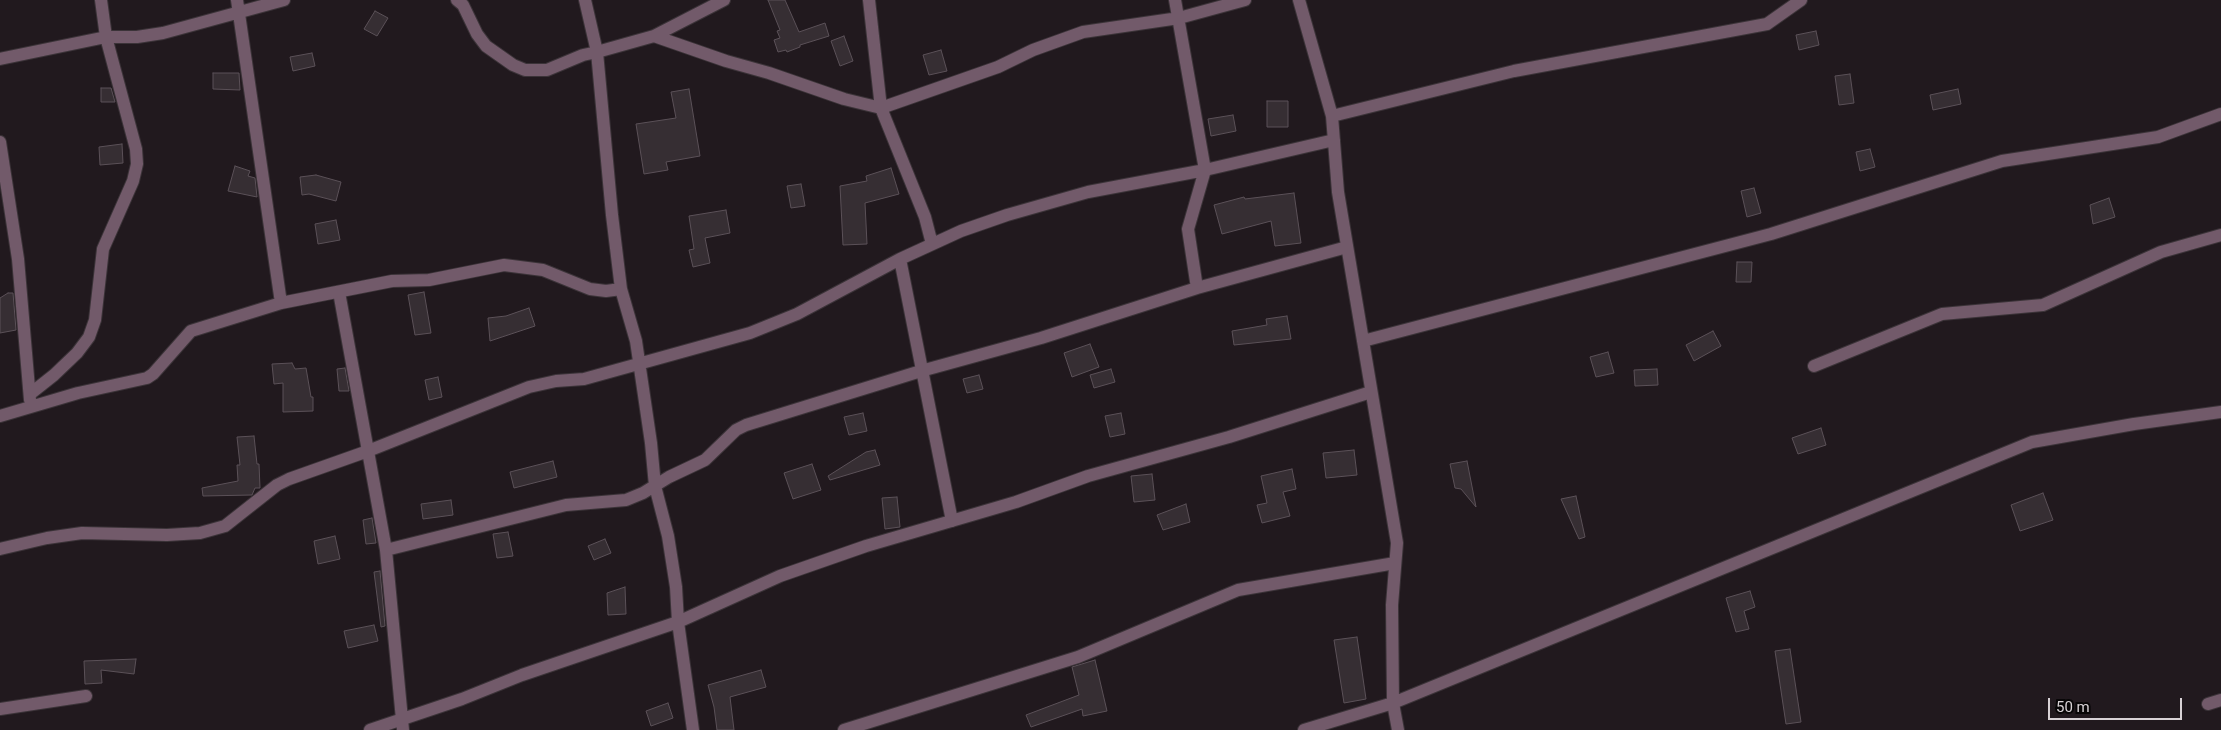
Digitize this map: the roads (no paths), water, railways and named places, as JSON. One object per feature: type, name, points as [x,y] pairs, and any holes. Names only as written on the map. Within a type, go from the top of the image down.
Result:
[{"type":"street","points":[[30,394],[77,353],[89,337],[95,320],[103,249],[133,181],[137,164],[136,149],[106,37],[101,0]]},
{"type":"street","points":[[237,0],[269,209],[281,303]]},
{"type":"street","points":[[0,59],[106,37],[137,37],[154,34],[238,14],[284,0]]},
{"type":"street","points":[[457,0],[486,46],[512,65],[525,70],[547,70],[583,55],[654,36],[724,0]]},
{"type":"street","points":[[585,0],[597,52],[621,289],[636,341],[655,486],[668,536],[693,730]]},
{"type":"street","points":[[869,0],[882,108],[925,217],[932,244]]},
{"type":"street","points":[[1175,0],[1205,170],[1188,229],[1197,288]]},
{"type":"street","points":[[654,36],[844,99],[882,108],[990,70],[1033,50],[1083,32],[1179,18],[1245,0]]},
{"type":"street","points":[[1299,0],[1332,116],[1338,192],[1396,543],[1392,605],[1394,703],[1398,730]]},
{"type":"street","points":[[1332,116],[1514,71],[1767,24],[1801,0]]},
{"type":"street","points":[[1363,341],[1771,234],[2002,161],[2158,137],[2221,114]]},
{"type":"street","points":[[0,549],[47,538],[82,533],[167,535],[200,533],[225,526],[277,485],[289,479],[368,451],[529,387],[556,381],[584,379],[750,333],[797,314],[932,244],[1007,215],[1088,192],[1205,170],[1334,140]]},
{"type":"street","points":[[0,142],[18,259],[30,407]]},
{"type":"street","points":[[1814,366],[1942,314],[2043,304],[2161,252],[2221,235]]},
{"type":"street","points":[[386,550],[566,505],[626,500],[706,460],[736,430],[921,371],[1041,338],[1197,288],[1347,247]]},
{"type":"street","points":[[900,259],[952,521]]},
{"type":"street","points":[[0,416],[78,393],[148,378],[154,374],[191,331],[281,303],[392,281],[429,280],[504,265],[543,270],[590,289],[606,291],[621,289]]},
{"type":"street","points":[[339,292],[386,550],[403,724]]},
{"type":"street","points":[[370,730],[403,724],[678,622],[780,576],[866,546],[1016,502],[1088,476],[1229,436],[1372,392]]},
{"type":"street","points":[[1304,730],[1394,703],[2032,442],[2134,424],[2221,412]]},
{"type":"street","points":[[844,730],[1078,657],[1238,590],[1395,563]]},
{"type":"street","points":[[0,709],[86,696]]},
{"type":"street","points":[[2208,704],[2221,700]]}]
